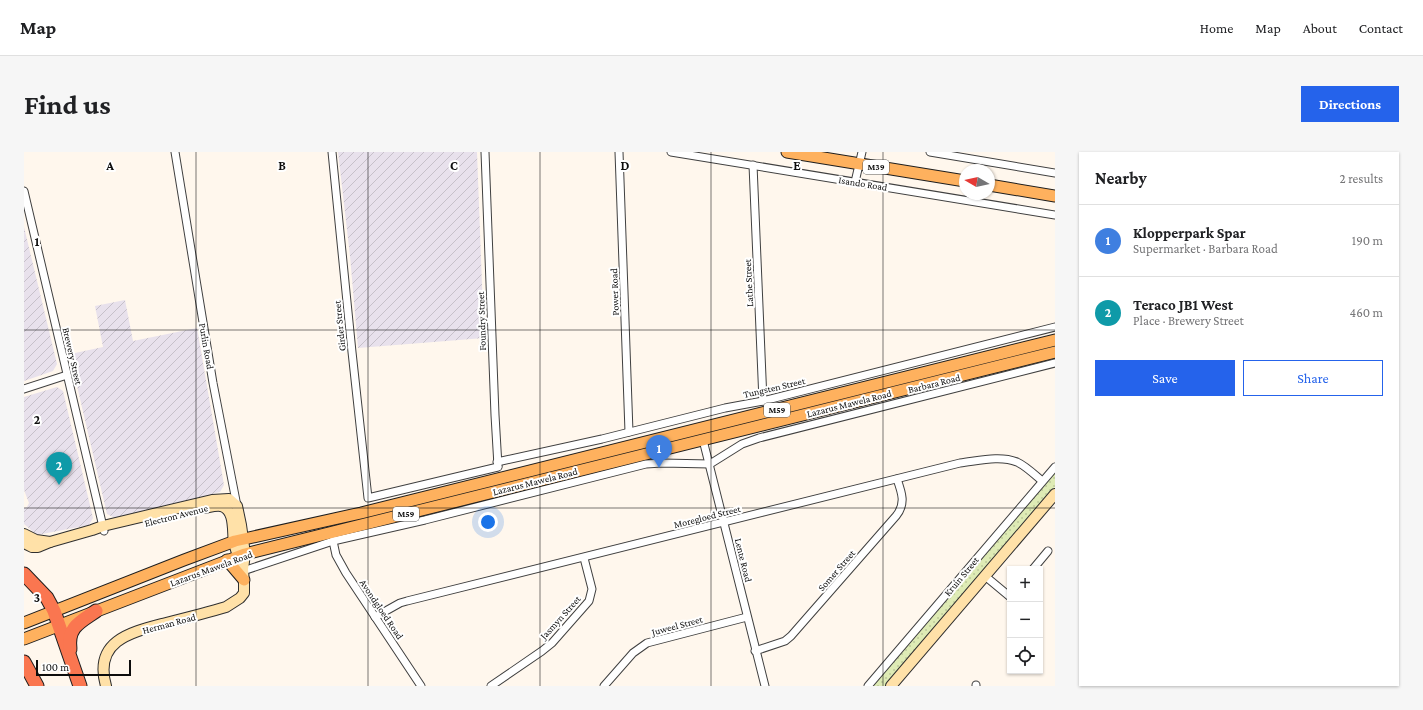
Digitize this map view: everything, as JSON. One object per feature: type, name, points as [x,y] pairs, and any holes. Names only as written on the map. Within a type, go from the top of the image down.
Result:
[{"type":"highway","points":[[24,574],[47,598],[54,611],[80,686]]},
{"type":"highway","points":[[72,664],[69,640],[71,631],[75,626],[96,611]]},
{"type":"highway","points":[[24,662],[37,686]]},
{"type":"main road","name":"Isando Road","points":[[787,152],[959,180]]},
{"type":"main road","points":[[995,186],[1055,196]]},
{"type":"main road","name":"Lazarus Mawela Road","points":[[24,639],[236,556],[665,437],[1055,340]]},
{"type":"main road","name":"Lazarus Mawela Road","points":[[29,621],[239,540],[703,440],[1055,352]]},
{"type":"main road","points":[[665,437],[690,436],[703,440]]},
{"type":"main road","name":"Kruin Street","points":[[891,686],[1055,494]]},
{"type":"main road","name":"Electron Avenue","points":[[104,528],[219,499],[229,499],[237,506]]},
{"type":"main road","name":"Electron Avenue","points":[[24,544],[38,547],[92,530],[144,523],[216,506],[220,506],[228,511],[232,517],[239,540]]},
{"type":"main road","name":"Purlin Road","points":[[237,506],[239,540]]},
{"type":"main road","points":[[24,534],[36,540],[50,542]]},
{"type":"main road","name":"Herman Road","points":[[106,686],[103,674],[104,659],[110,647],[117,641],[130,633],[231,605],[242,596],[244,588],[243,574],[236,556],[239,540]]},
{"type":"main road","points":[[236,556],[243,574]]},
{"type":"street","name":"Purlin Road","points":[[175,152],[214,388],[237,506]]},
{"type":"street","name":"Girder Street","points":[[332,152],[368,498]]},
{"type":"street","name":"Foundry Street","points":[[485,152],[500,484]]},
{"type":"street","name":"Power Road","points":[[619,152],[629,432]]},
{"type":"street","name":"Isando Road","points":[[671,152],[1055,215]]},
{"type":"street","points":[[856,182],[862,152]]},
{"type":"street","points":[[930,152],[1055,173]]},
{"type":"street","name":"Lathe Street","points":[[753,165],[764,400]]},
{"type":"street","name":"Brewery Street","points":[[24,191],[104,528]]},
{"type":"street","name":"Tungsten Street","points":[[368,498],[725,408],[764,400],[1055,328]]},
{"type":"street","name":"Barbara Road","points":[[710,464],[742,444],[759,438],[1055,363]]},
{"type":"street","points":[[24,389],[67,375]]},
{"type":"street","name":"Lente Road","points":[[703,440],[765,686]]},
{"type":"street","name":"Moregloed Street","points":[[375,617],[400,603],[960,463],[1007,459],[1020,463],[1042,481]]},
{"type":"street","points":[[243,574],[333,541],[425,520],[646,464],[710,464]]},
{"type":"street","name":"Kruin Street","points":[[868,686],[1055,467]]},
{"type":"street","name":"Somer Street","points":[[755,651],[785,641],[791,636],[896,516],[901,509],[903,499],[897,479]]},
{"type":"street","name":"Avondgloed Road","points":[[333,541],[336,555],[421,686]]},
{"type":"street","points":[[1035,566],[1048,551]]},
{"type":"street","name":"Jasmyn Street","points":[[491,686],[552,643],[589,601],[592,589],[584,558]]},
{"type":"street","points":[[985,576],[1007,594]]},
{"type":"street","name":"Juweel Street","points":[[604,686],[633,653],[647,644],[747,617]]},
{"type":"shaded area","points":[[338,152],[477,152],[484,338],[358,348],[350,256]]},
{"type":"shaded area","points":[[24,227],[57,364],[53,371],[24,381]]},
{"type":"shaded area","points":[[125,300],[133,341],[197,328],[224,485],[220,492],[115,518],[107,514],[70,356],[75,353],[103,347],[95,306]]},
{"type":"shaded area","points":[[57,387],[63,391],[93,518],[89,525],[37,535],[24,524],[24,508],[27,507],[29,503],[24,490],[24,397]]},
{"type":"green space","points":[[1055,473],[1055,487],[885,686],[872,686]]},
{"type":"place","name":"Klopperpark Spar","points":[[659,468]]},
{"type":"place","name":"Teraco JB1 West","points":[[59,485]]}]
